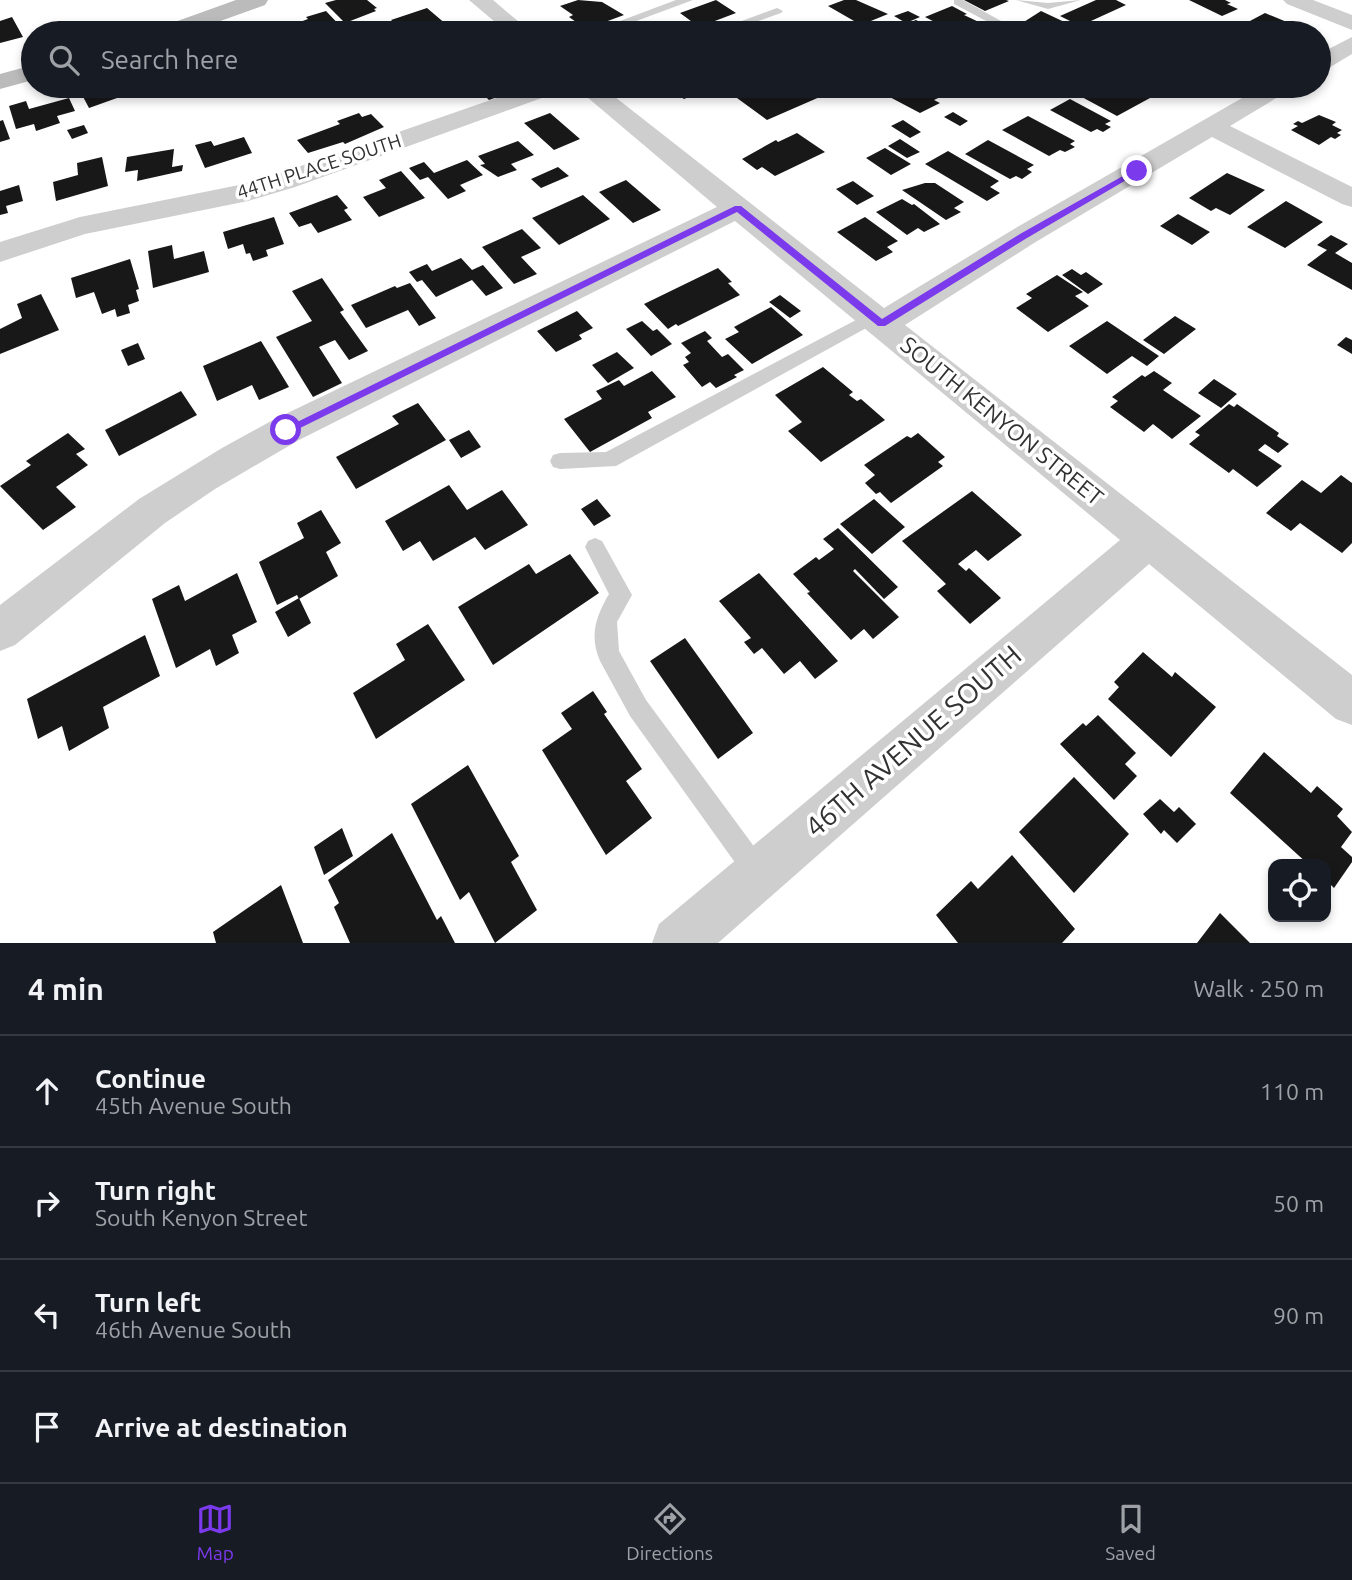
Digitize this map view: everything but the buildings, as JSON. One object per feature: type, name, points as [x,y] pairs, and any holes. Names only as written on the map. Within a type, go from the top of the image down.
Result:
[{"type":"main road","points":[[199,21],[257,0]]},
{"type":"main road","points":[[0,82],[21,76]]},
{"type":"street","points":[[480,0],[507,21]]},
{"type":"street","points":[[1294,0],[1352,23]]},
{"type":"street","points":[[1331,57],[1352,44]]},
{"type":"street","name":"44TH PLACE SOUTH","points":[[0,252],[80,226],[248,192],[519,98]]},
{"type":"street","name":"SOUTH KENYON STREET","points":[[601,98],[1352,703]]},
{"type":"street","points":[[877,320],[1259,98]]},
{"type":"street","points":[[1210,126],[1352,198]]},
{"type":"street","points":[[0,631],[83,562],[154,510],[226,464],[286,430],[738,208]]},
{"type":"street","name":"46TH AVENUE SOUTH","points":[[678,943],[1148,540]]},
{"type":"lane","points":[[628,21],[687,0]]},
{"type":"lane","points":[[958,2],[991,20],[1027,2],[1061,5],[1074,0]]},
{"type":"lane","points":[[747,21],[777,10]]},
{"type":"lane","points":[[560,461],[609,460],[877,320]]},
{"type":"lane","points":[[595,547],[621,595],[606,620],[608,653],[638,708],[758,874]]},
{"type":"route","points":[[286,430],[738,208],[882,324],[1024,236],[1137,171]]}]
